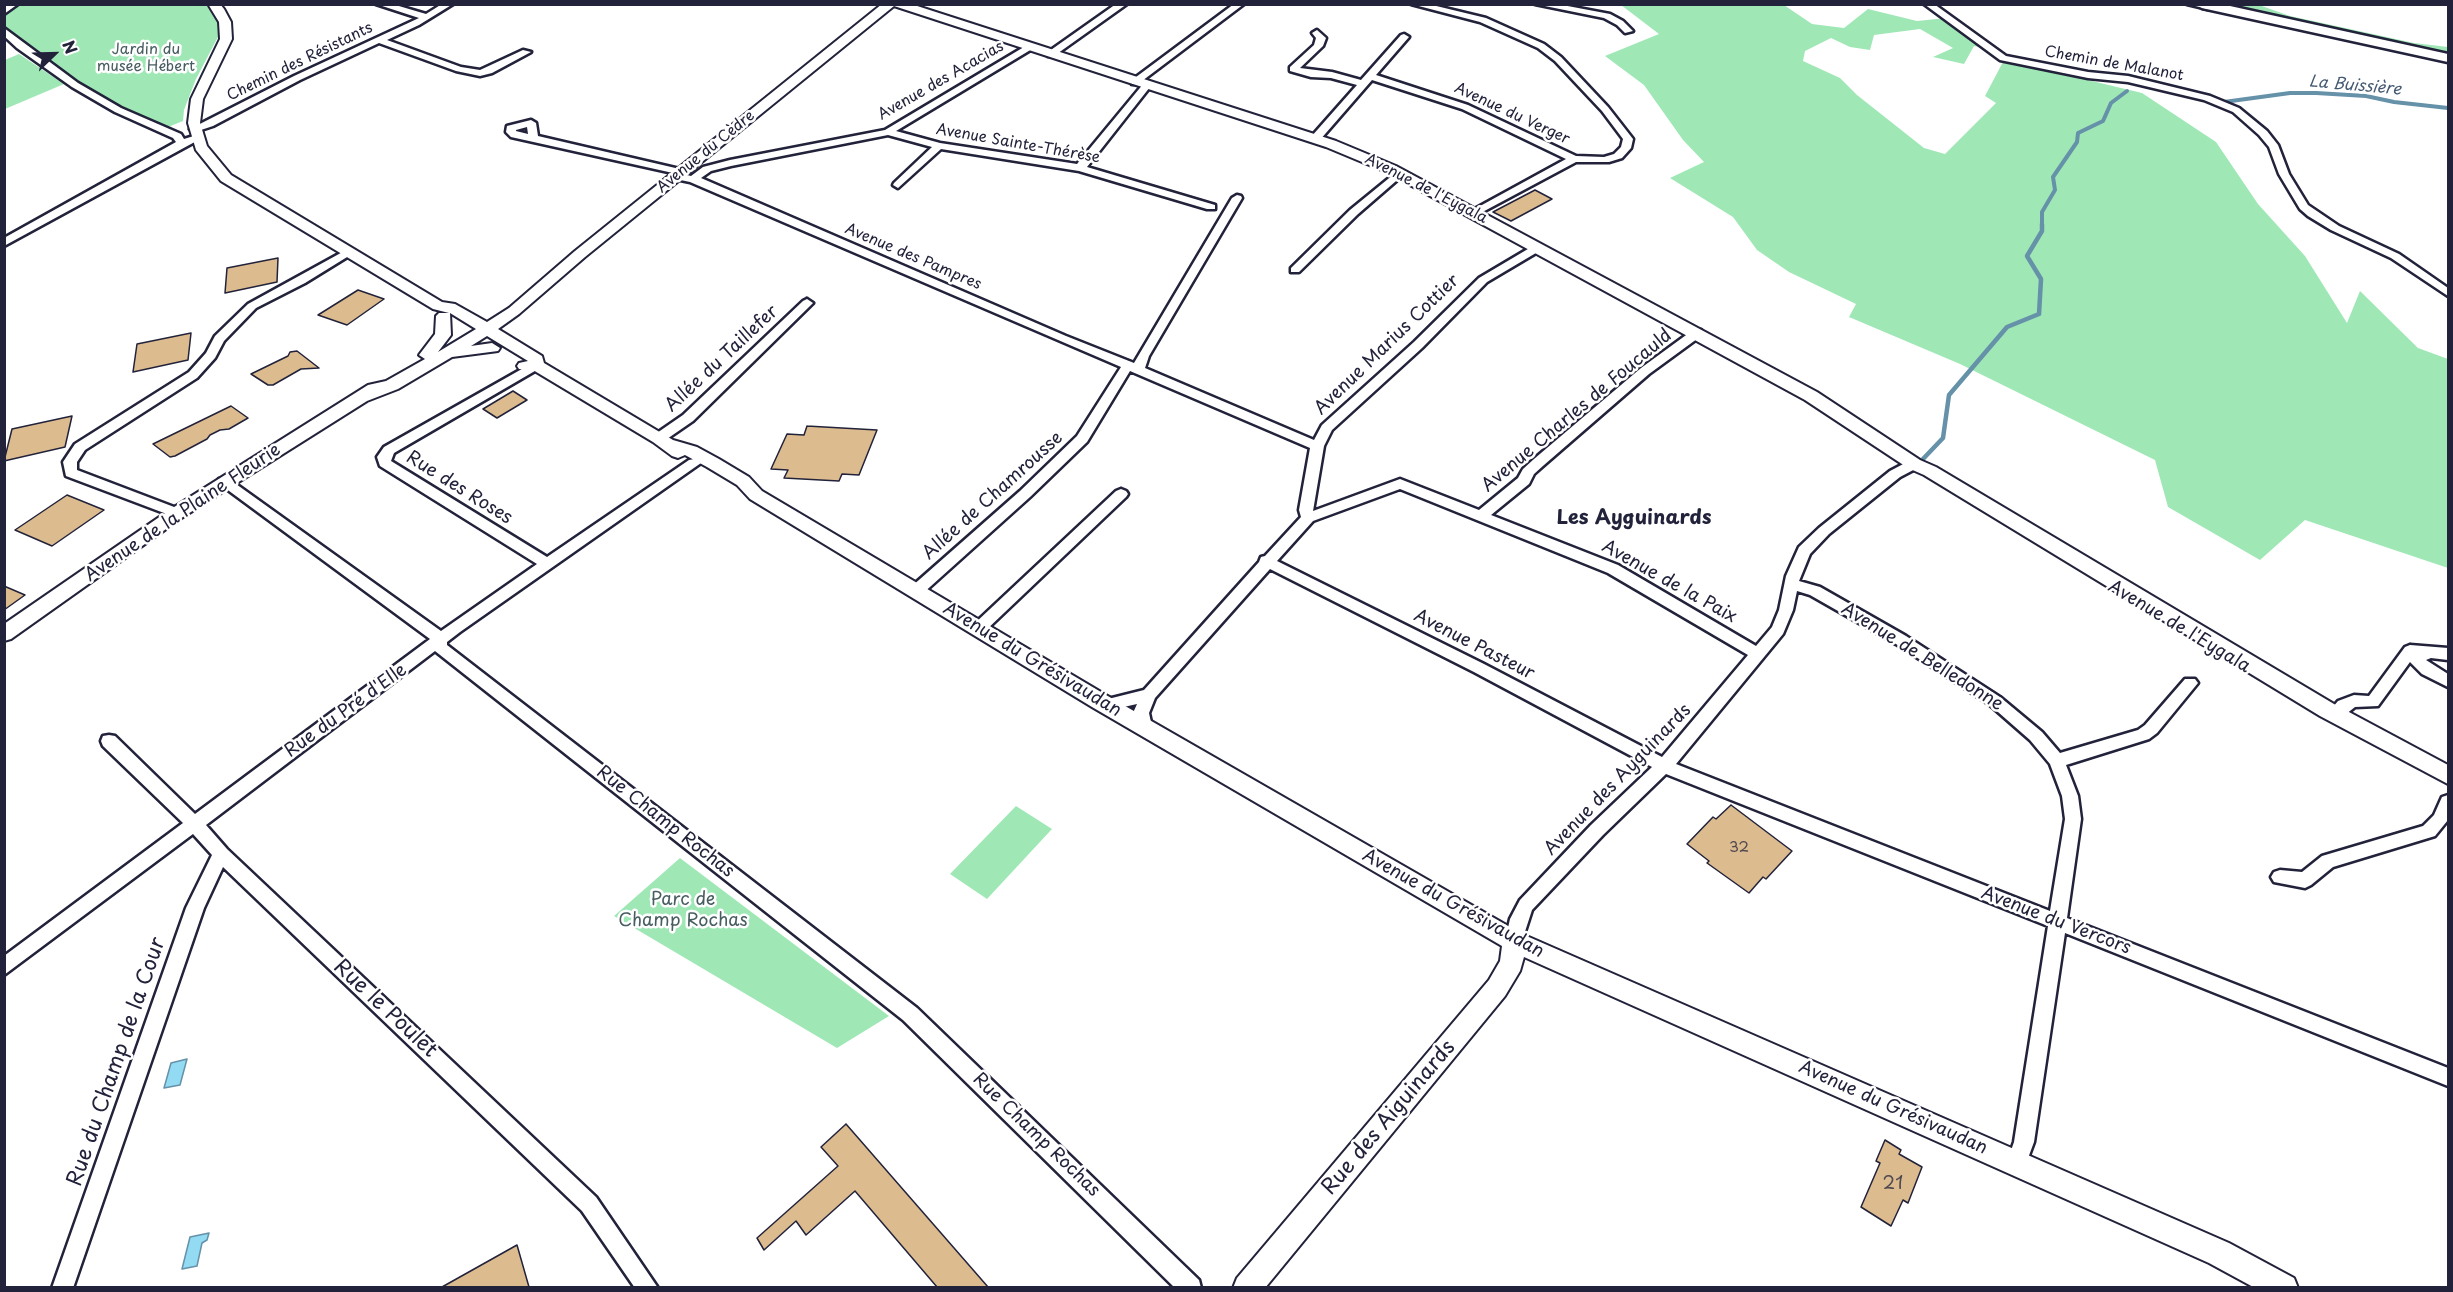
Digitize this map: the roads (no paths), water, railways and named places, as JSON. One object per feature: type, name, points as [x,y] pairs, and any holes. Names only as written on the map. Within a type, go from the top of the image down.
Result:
[{"type":"main road","points":[[2205,5],[2448,58]]},
{"type":"street","points":[[4,11],[14,4]]},
{"type":"street","points":[[4,31],[20,46],[75,85],[118,110],[177,136],[191,138],[188,114],[192,96],[224,34],[225,22],[220,11],[213,4]]},
{"type":"street","points":[[380,4],[427,17]]},
{"type":"street","name":"Chemin des Résistants","points":[[4,243],[191,138],[209,124],[449,4]]},
{"type":"street","name":"Avenue du Cèdre","points":[[477,330],[514,311],[524,300],[683,176],[890,4]]},
{"type":"street","name":"Avenue de l'Eygala","points":[[898,4],[1371,159],[1811,396],[1914,464],[1930,471],[2335,714],[2448,775]]},
{"type":"street","points":[[1051,54],[1123,4]]},
{"type":"street","points":[[1080,168],[1141,84],[1240,4]]},
{"type":"street","points":[[1415,4],[1483,20],[1541,46],[1564,65],[1605,109],[1628,139],[1626,148],[1618,156],[1605,160],[1574,159],[1475,213]]},
{"type":"street","points":[[1539,4],[1606,16],[1620,23],[1628,31]]},
{"type":"street","name":"Chemin de Malanot","points":[[1928,4],[2003,58],[2088,75],[2128,79],[2207,98],[2236,110],[2263,133],[2274,147],[2284,174],[2304,207],[2312,214],[2335,228],[2395,256],[2448,293]]},
{"type":"street","points":[[2191,4],[2205,5]]},
{"type":"street","name":"Avenue du Verger","points":[[1317,33],[1321,38],[1318,46],[1293,69],[1366,80],[1465,107],[1574,159]]},
{"type":"street","points":[[1315,139],[1404,37]]},
{"type":"street","points":[[378,40],[459,69],[480,73],[497,68],[525,52]]},
{"type":"street","name":"Avenue des Acacias","points":[[683,176],[730,162],[888,132],[1029,47]]},
{"type":"street","name":"Avenue Sainte-Thérèse","points":[[888,132],[939,146],[1080,168],[1211,207]]},
{"type":"street","name":"Avenue du Grésivaudan","points":[[191,138],[204,162],[217,175],[226,178],[348,252],[441,311],[536,359],[536,365]]},
{"type":"street","name":"Avenue des Pampres","points":[[532,138],[683,176],[1317,446]]},
{"type":"street","points":[[898,185],[939,146]]},
{"type":"street","points":[[1295,270],[1354,212],[1399,173]]},
{"type":"street","points":[[1133,367],[1143,357],[1237,198]]},
{"type":"street","name":"Avenue Marius Cottier","points":[[1308,518],[1308,500],[1317,446],[1327,428],[1418,345],[1484,280],[1537,248]]},
{"type":"street","points":[[177,513],[71,473],[70,462],[80,447],[193,375],[203,366],[219,339],[252,306],[301,281],[348,252]]},
{"type":"street","name":"Allée du Taillefer","points":[[663,441],[807,303]]},
{"type":"street","name":"Avenue de la Plaine Fleurie","points":[[427,355],[443,335],[441,311]]},
{"type":"street","name":"Avenue du Grésivaudan","points":[[477,330],[492,348],[523,366],[536,365],[663,441],[742,492],[756,495]]},
{"type":"street","name":"Avenue de la Plaine Fleurie","points":[[4,634],[224,482],[365,396],[427,355],[477,330]]},
{"type":"street","name":"Avenue de la Plaine Fleurie","points":[[365,396],[408,376],[477,330]]},
{"type":"street","name":"Avenue Charles de Foucauld","points":[[1481,516],[1524,481],[1528,472],[1637,378],[1697,333]]},
{"type":"street","name":"Avenue de la Plaine Fleurie","points":[[408,376],[422,372],[457,352],[492,348]]},
{"type":"street","name":"Rue des Roses","points":[[536,365],[389,450],[384,457],[385,463],[547,564]]},
{"type":"street","name":"Allée de Chamrousse","points":[[916,591],[1040,480],[1082,439],[1133,367]]},
{"type":"street","name":"Avenue du Grésivaudan","points":[[663,441],[691,451],[713,463],[743,481],[756,495],[1106,705],[1405,880],[1514,940],[2219,1253],[2284,1287]]},
{"type":"street","name":"Rue du Pré d'Elle","points":[[4,967],[440,642],[455,628],[694,463]]},
{"type":"street","name":"Avenue de l'Eygala","points":[[1914,464],[1920,471],[2318,711],[2448,782]]},
{"type":"street","name":"Avenue des Ayguinards","points":[[1514,940],[1519,919],[1526,905],[1597,830],[1664,765],[1778,630],[1786,610],[1793,576],[1804,551],[1824,531],[1895,474],[1914,464]]},
{"type":"street","name":"Rue Champ Rochas","points":[[224,482],[429,628],[440,642],[441,648],[910,1014],[1191,1287]]},
{"type":"street","name":"Avenue de la Paix","points":[[1330,510],[1392,485],[1407,485],[1613,569],[1758,654]]},
{"type":"street","points":[[979,628],[1121,494]]},
{"type":"street","points":[[1308,500],[1330,510]]},
{"type":"street","points":[[1144,727],[1140,713],[1149,694],[1266,561],[1308,518],[1330,510]]},
{"type":"street","name":"Avenue Pasteur","points":[[1266,561],[1479,668],[1664,765]]},
{"type":"street","name":"Avenue de Belledonne","points":[[1792,584],[1815,591],[1901,639],[1995,701],[2036,736],[2057,761],[2070,796],[2073,819],[2024,1142],[2017,1162]]},
{"type":"street","points":[[2335,714],[2344,705],[2354,701],[2373,702],[2410,651],[2448,654]]},
{"type":"street","points":[[2430,652],[2419,657],[2418,662],[2427,670],[2448,681]]},
{"type":"street","points":[[2057,761],[2143,735],[2151,729],[2190,683]]},
{"type":"street","points":[[1106,705],[1149,694]]},
{"type":"street","name":"Rue le Poulet","points":[[109,741],[195,824],[221,854],[589,1204],[648,1287]]},
{"type":"street","name":"Avenue du Vercors","points":[[1664,765],[2448,1077]]},
{"type":"street","points":[[2280,877],[2306,880],[2328,861],[2429,831],[2440,820],[2448,802]]},
{"type":"street","name":"Rue du Champ de la Cour","points":[[62,1287],[195,908],[221,854]]},
{"type":"street","name":"Rue des Aiguinards","points":[[1247,1287],[1497,988],[1512,963],[1514,940]]},
{"type":"water","points":[[187,1059],[180,1085],[164,1088],[171,1063]]},
{"type":"water","points":[[209,1233],[207,1240],[202,1243],[197,1266],[182,1269],[190,1237]]},
{"type":"waterway","name":"La Buissière","points":[[1923,459],[1943,438],[1949,395],[2007,327],[2039,314],[2041,279],[2027,256],[2042,231],[2042,212],[2055,190],[2053,177],[2077,142],[2078,133],[2103,121],[2111,103],[2127,91]]},
{"type":"waterway","name":"La Buissière","points":[[2224,102],[2290,93],[2316,93],[2366,96],[2394,102],[2448,108]]},
{"type":"district","name":"Les Ayguinards","points":[[1634,518]]},
{"type":"park label","name":"Jardin du musée Hébert","points":[[146,58]]},
{"type":"park label","name":"Parc de Champ Rochas","points":[[683,910]]}]
